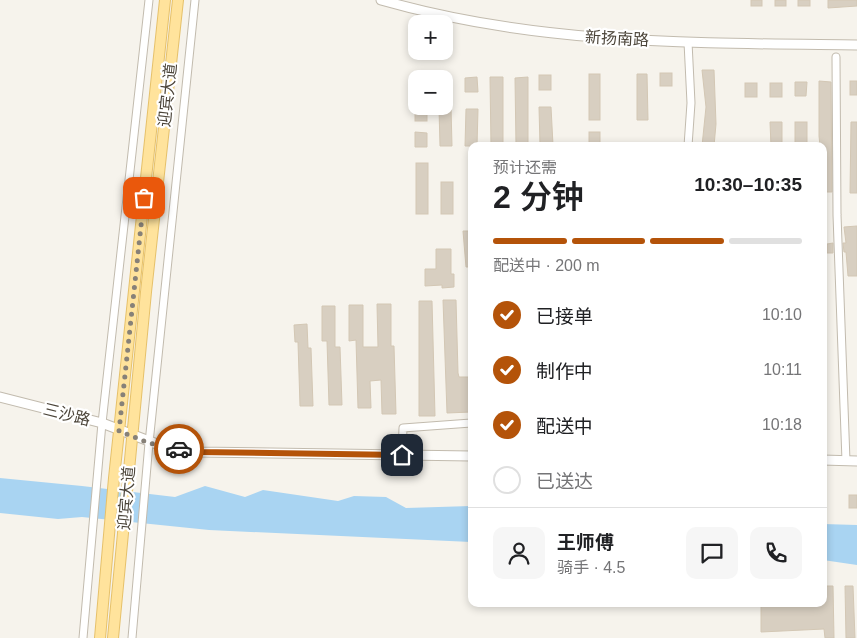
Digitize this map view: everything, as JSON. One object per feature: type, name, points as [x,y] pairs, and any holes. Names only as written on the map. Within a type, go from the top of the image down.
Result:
[{"type":"main road","name":"迎宾大道","points":[[100,638],[133,291],[165,0]]},
{"type":"main road","name":"迎宾大道","points":[[113,638],[146,292],[178,0]]},
{"type":"main road","points":[[133,291],[146,292]]},
{"type":"street","points":[[83,638],[102,423],[149,0]]},
{"type":"street","points":[[132,638],[149,443],[194,0]]},
{"type":"street","name":"新扬南路","points":[[381,0],[426,13],[472,22],[542,33],[602,39],[857,45]]},
{"type":"street","points":[[688,42],[691,103],[688,142]]},
{"type":"street","points":[[836,57],[837,215],[846,461]]},
{"type":"street","name":"三沙路","points":[[0,397],[102,423],[149,443],[196,452],[468,456]]},
{"type":"street","points":[[402,455],[403,428],[468,423]]},
{"type":"street","points":[[827,460],[857,460]]},
{"type":"water","points":[[0,478],[175,497],[205,486],[245,497],[263,490],[338,501],[354,496],[386,497],[406,508],[468,506],[468,542],[209,530],[82,517],[58,519],[0,513]]},
{"type":"water","points":[[827,524],[857,525],[857,565],[827,561]]},
{"type":"building","points":[[751,0],[762,0],[762,6],[751,6]]},
{"type":"building","points":[[775,0],[786,0],[786,6],[775,6]]},
{"type":"building","points":[[798,0],[810,0],[810,6],[798,6]]},
{"type":"building","points":[[828,0],[857,0],[857,6],[828,8]]},
{"type":"building","points":[[702,70],[714,70],[716,124],[714,142],[702,142],[706,107]]},
{"type":"building","points":[[660,73],[672,73],[672,86],[660,86]]},
{"type":"building","points":[[589,74],[600,74],[600,120],[589,120]]},
{"type":"building","points":[[637,74],[647,74],[648,120],[637,120]]},
{"type":"building","points":[[539,75],[551,75],[551,90],[539,90]]},
{"type":"building","points":[[477,77],[478,92],[465,92],[465,78]]},
{"type":"building","points":[[490,77],[503,77],[503,142],[491,142]]},
{"type":"building","points":[[528,77],[528,142],[516,142],[515,78]]},
{"type":"building","points":[[819,81],[831,82],[832,192],[827,192],[827,142],[820,142]]},
{"type":"building","points":[[850,81],[857,81],[857,95],[850,95]]},
{"type":"building","points":[[795,82],[807,82],[806,96],[795,96]]},
{"type":"building","points":[[745,83],[757,83],[757,97],[745,97]]},
{"type":"building","points":[[770,83],[782,83],[782,97],[770,97]]},
{"type":"building","points":[[539,107],[551,107],[553,142],[540,142]]},
{"type":"building","points":[[466,109],[478,109],[477,142],[468,142],[468,146],[465,146]]},
{"type":"building","points":[[415,115],[427,115],[427,121],[415,121]]},
{"type":"building","points":[[439,115],[451,115],[452,146],[440,146]]},
{"type":"building","points":[[770,122],[782,122],[782,142],[771,142]]},
{"type":"building","points":[[795,122],[807,122],[807,142],[795,142]]},
{"type":"building","points":[[851,122],[857,122],[857,193],[850,193]]},
{"type":"building","points":[[415,132],[427,133],[427,147],[415,147]]},
{"type":"building","points":[[589,132],[600,132],[600,142],[589,142]]},
{"type":"building","points":[[416,163],[428,163],[428,214],[416,214]]},
{"type":"building","points":[[441,182],[453,182],[453,214],[441,214]]},
{"type":"building","points":[[857,226],[857,276],[848,276],[846,252],[844,252],[843,243],[846,243],[844,227]]},
{"type":"building","points":[[463,231],[468,231],[468,267],[466,267]]},
{"type":"building","points":[[833,243],[833,253],[827,253],[827,244]]},
{"type":"building","points":[[436,249],[451,249],[451,274],[454,274],[454,287],[442,288],[442,285],[425,286],[425,269],[436,269]]},
{"type":"building","points":[[443,300],[456,300],[458,373],[459,377],[468,377],[468,412],[447,413]]},
{"type":"building","points":[[419,301],[432,301],[435,416],[419,416]]},
{"type":"building","points":[[377,304],[391,304],[391,346],[394,346],[396,414],[382,414],[381,380],[370,381],[371,408],[358,408],[356,340],[349,341],[349,305],[363,305],[363,347],[378,347]]},
{"type":"building","points":[[322,306],[335,306],[335,347],[340,347],[342,405],[329,405],[327,341],[322,341]]},
{"type":"building","points":[[307,324],[308,348],[311,348],[313,406],[300,406],[298,342],[295,342],[294,325]]},
{"type":"building","points":[[849,495],[857,495],[857,508],[849,508]]},
{"type":"building","points":[[827,586],[833,586],[834,638],[825,638],[824,629],[761,632],[761,607],[827,607]]},
{"type":"building","points":[[845,586],[853,586],[855,638],[846,638]]},
{"type":"way so far","points":[[144,198],[119,431],[149,443],[179,449]]},
{"type":"route","points":[[179,449],[196,452],[402,455]]}]
